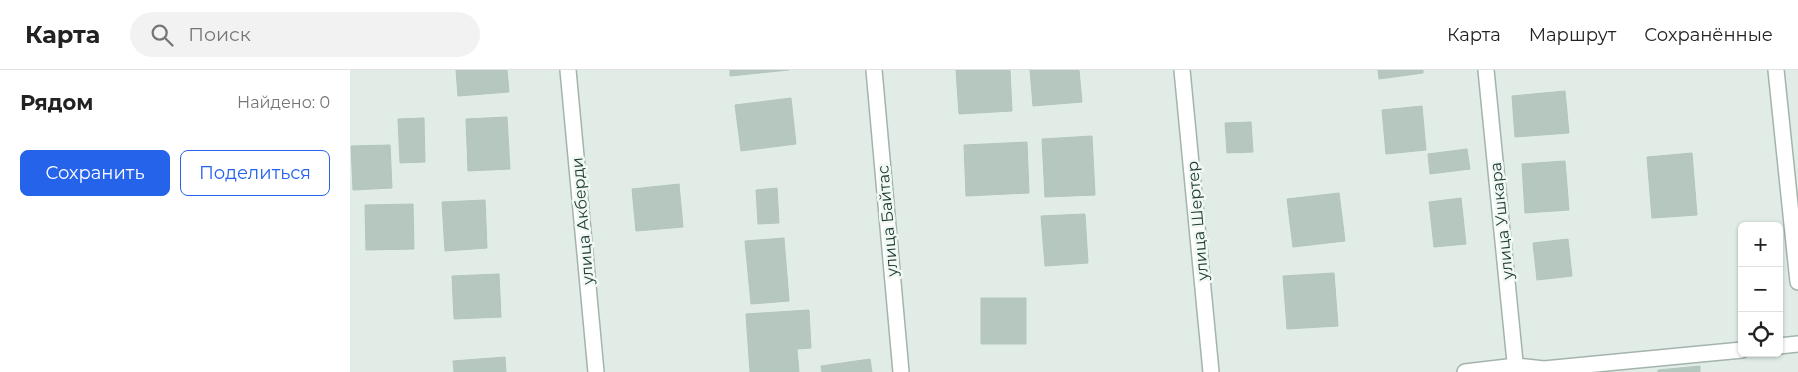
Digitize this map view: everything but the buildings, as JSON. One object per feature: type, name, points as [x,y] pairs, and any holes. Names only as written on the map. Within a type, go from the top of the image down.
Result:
[{"type":"street","name":"улица Акберди","points":[[568,70],[596,372]]},
{"type":"street","name":"улица Байтас","points":[[874,70],[901,372]]},
{"type":"street","name":"улица Шертер","points":[[1182,70],[1211,372]]},
{"type":"street","name":"улица Ушкара","points":[[1486,70],[1516,369]]},
{"type":"street","points":[[1776,70],[1798,282]]},
{"type":"street","points":[[1783,346],[1798,344]]},
{"type":"street","points":[[1465,372],[1544,369],[1738,350]]}]
